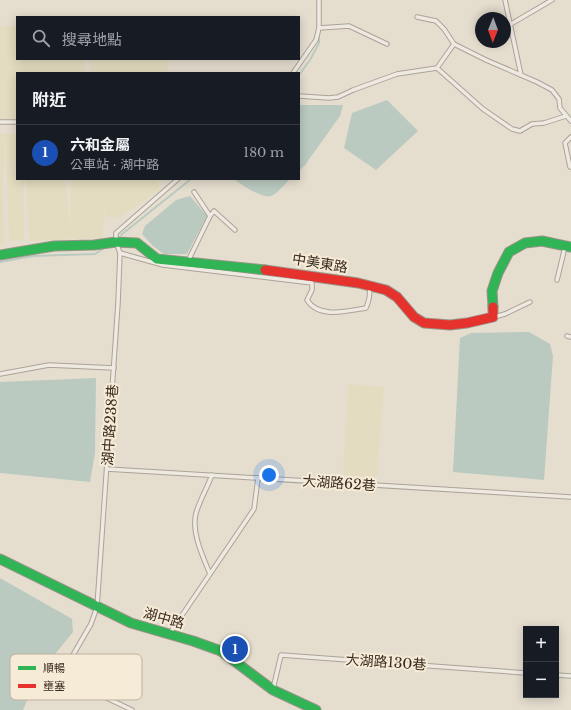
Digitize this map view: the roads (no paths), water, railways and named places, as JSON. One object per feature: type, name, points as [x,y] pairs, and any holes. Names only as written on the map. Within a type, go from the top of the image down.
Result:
[{"type":"street","points":[[493,317],[492,291],[498,273],[509,252],[525,243],[542,241],[568,247]]},
{"type":"street","name":"中美東路","points":[[0,255],[54,246],[94,245],[116,242],[137,243],[157,259],[310,275],[388,290],[402,301],[411,314],[422,323],[439,326],[466,325],[493,317]]},
{"type":"street","name":"湖中路","points":[[0,559],[130,623],[194,641],[221,651],[273,690],[316,710]]},
{"type":"lane","points":[[294,72],[316,40],[319,28],[319,0]]},
{"type":"lane","points":[[506,0],[521,75]]},
{"type":"lane","points":[[512,24],[552,0]]},
{"type":"lane","points":[[417,17],[436,21],[444,29],[454,44],[552,90],[559,99],[560,108],[571,121]]},
{"type":"lane","points":[[319,28],[348,26],[387,44]]},
{"type":"lane","points":[[300,96],[329,98],[338,97],[397,74],[437,68],[454,44]]},
{"type":"lane","points":[[437,68],[483,109],[512,129],[520,131],[532,124],[544,123],[566,116]]},
{"type":"lane","points":[[0,122],[16,122]]},
{"type":"lane","points":[[570,167],[565,143],[571,137]]},
{"type":"lane","points":[[116,242],[116,233],[177,180]]},
{"type":"lane","points":[[194,192],[210,216]]},
{"type":"lane","points":[[188,262],[210,216],[214,211],[235,230]]},
{"type":"lane","name":"湖中路238巷","points":[[74,654],[91,624],[97,608],[114,368],[120,253],[116,242]]},
{"type":"lane","points":[[557,280],[568,247]]},
{"type":"lane","points":[[120,253],[163,265],[312,284],[312,290],[307,300],[310,305],[324,312],[344,312],[366,308],[370,299],[369,286]]},
{"type":"lane","points":[[493,317],[505,314],[530,302]]},
{"type":"lane","points":[[0,374],[49,364],[114,368]]},
{"type":"lane","name":"大湖路62巷","points":[[107,468],[571,497]]},
{"type":"lane","points":[[210,574],[200,548],[196,527],[196,514],[212,475]]},
{"type":"lane","points":[[169,634],[254,509],[258,478]]},
{"type":"lane","name":"大湖路130巷","points":[[273,690],[281,655],[523,673]]},
{"type":"lane","points":[[559,675],[571,676]]},
{"type":"lane","name":"湖中路238巷","points":[[111,700],[132,710]]},
{"type":"waterway","points":[[300,74],[310,60],[319,43],[319,34]]},
{"type":"waterway","points":[[121,235],[190,180]]},
{"type":"waterway","points":[[0,262],[33,256],[95,254],[106,247]]},
{"type":"place","name":"六和金屬","points":[[235,649]]}]
